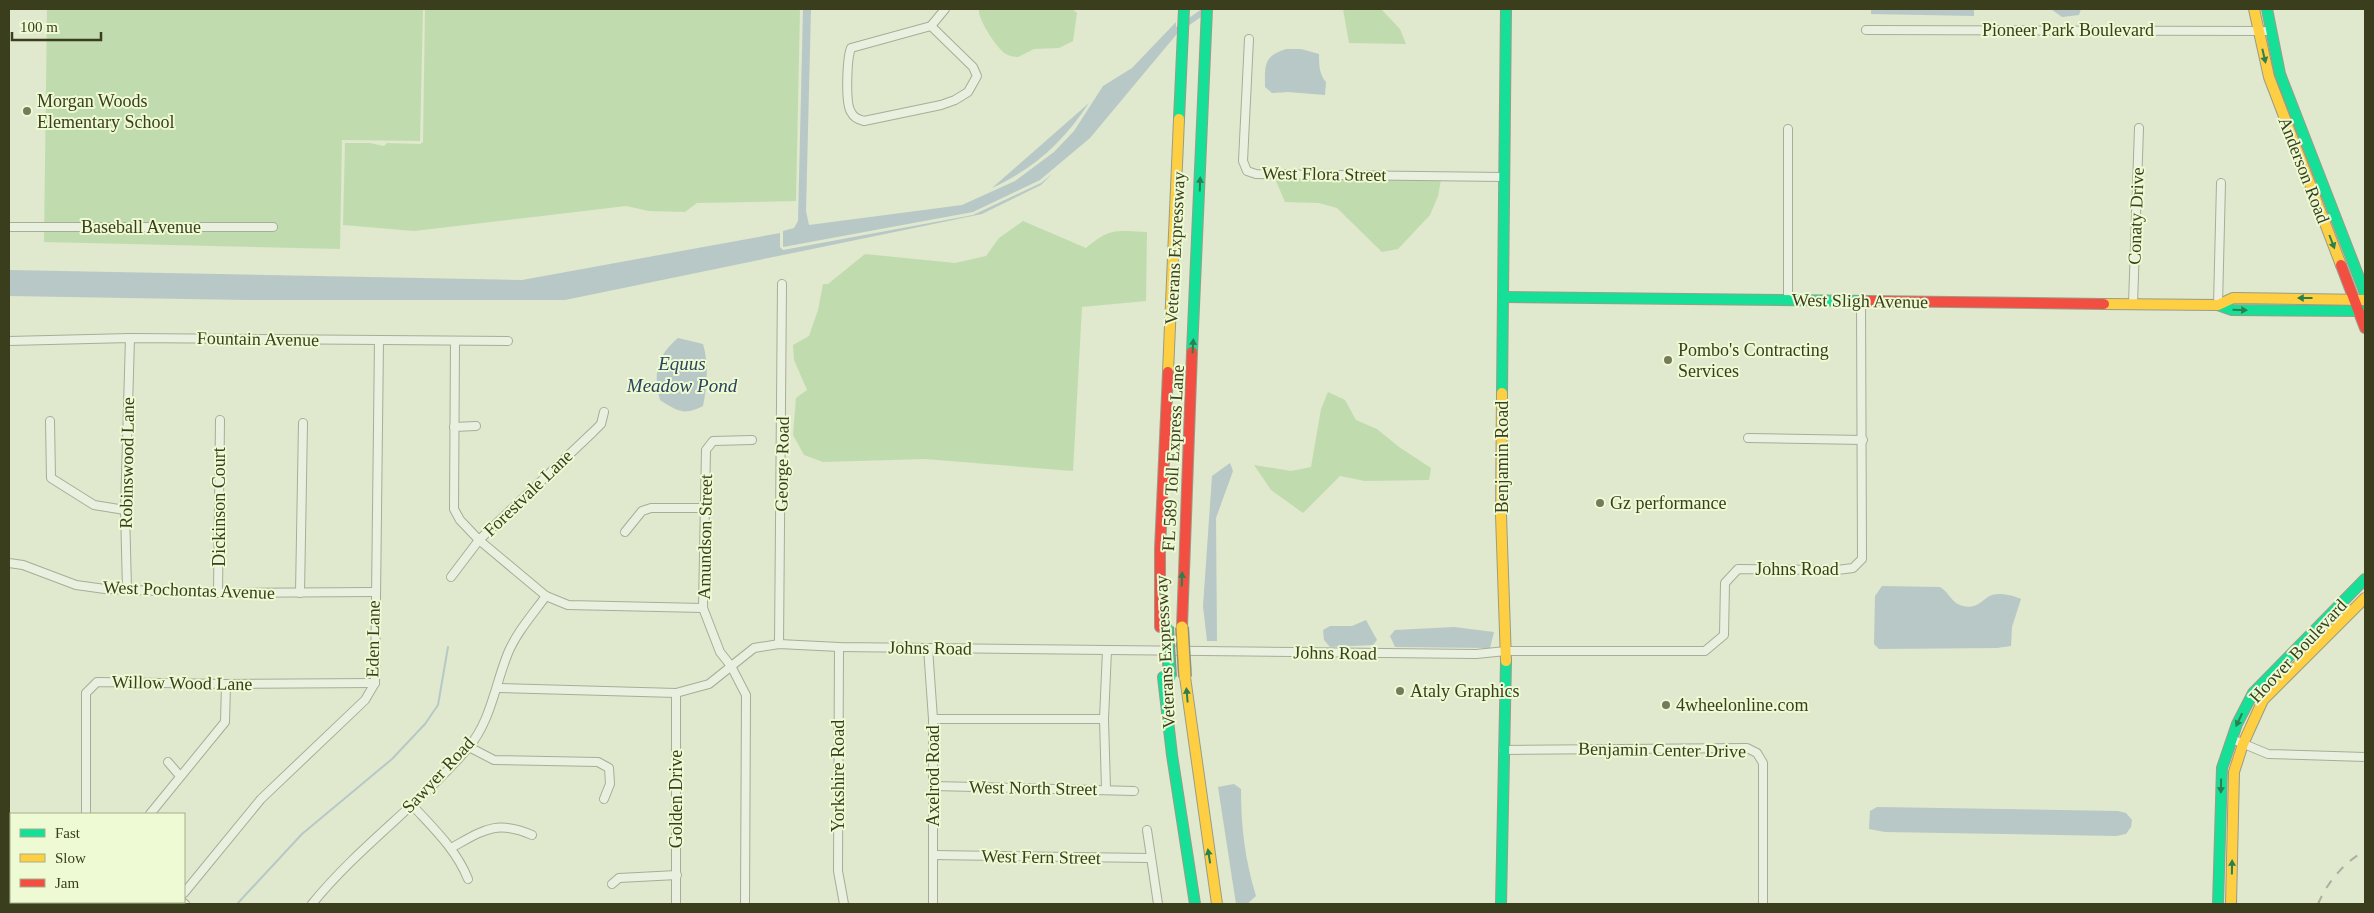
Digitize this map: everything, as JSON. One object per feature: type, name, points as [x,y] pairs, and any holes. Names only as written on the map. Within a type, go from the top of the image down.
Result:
[{"type":"main road","name":"Veterans Expressway","points":[[1184,9],[1187,45],[1160,549],[1172,755],[1195,904]]},
{"type":"main road","points":[[1187,45],[1192,9]]},
{"type":"main road","name":"Veterans Expressway","points":[[1207,9],[1183,545],[1182,627],[1185,677],[1217,904]]},
{"type":"main road","name":"Benjamin Road","points":[[1501,904],[1506,651],[1501,515],[1506,9]]},
{"type":"main road","name":"Anderson Road","points":[[2254,9],[2269,77],[2359,299],[2365,328]]},
{"type":"main road","name":"Anderson Road","points":[[2267,9],[2280,74],[2365,293]]},
{"type":"main road","name":"West Sligh Avenue","points":[[1503,297],[2218,304],[2232,310],[2362,311]]},
{"type":"main road","name":"West Sligh Avenue","points":[[2218,304],[2232,298],[2359,299]]},
{"type":"main road","name":"Hoover Boulevard","points":[[2218,904],[2222,768],[2232,739],[2253,693],[2365,579]]},
{"type":"main road","name":"Hoover Boulevard","points":[[2231,904],[2234,772],[2243,744],[2264,700],[2365,598]]},
{"type":"main road","points":[[1167,677],[1203,904]]},
{"type":"street","points":[[931,26],[973,67],[978,76],[968,92],[941,105],[864,121],[854,118],[849,110],[848,56],[851,48],[931,26],[945,9]]},
{"type":"street","name":"Pioneer Park Boulevard","points":[[1866,30],[2271,31]]},
{"type":"street","name":"West Flora Street","points":[[1249,39],[1242,161],[1247,171],[1256,174],[1504,177]]},
{"type":"street","name":"Conaty Drive","points":[[2133,304],[2139,128]]},
{"type":"street","points":[[1788,129],[1788,300]]},
{"type":"street","points":[[2218,304],[2221,184]]},
{"type":"street","name":"Baseball Avenue","points":[[9,227],[273,228]]},
{"type":"street","name":"George Road","points":[[779,644],[782,284]]},
{"type":"street","name":"Johns Road","points":[[498,688],[676,693],[709,684],[754,648],[779,644],[839,647],[1476,654],[1506,651],[1705,652],[1724,635],[1725,583],[1738,569],[1837,570],[1853,568],[1862,558],[1861,301]]},
{"type":"street","name":"Fountain Avenue","points":[[9,340],[130,338],[508,341]]},
{"type":"street","name":"Robinswood Lane","points":[[127,589],[125,510],[130,338]]},
{"type":"street","name":"Eden Lane","points":[[185,891],[262,799],[365,700],[375,683],[374,592],[379,341]]},
{"type":"street","points":[[455,341],[454,510],[460,520],[479,540],[546,596],[568,605],[703,608]]},
{"type":"street","name":"Forestvale Lane","points":[[452,577],[479,540],[601,424],[604,412]]},
{"type":"street","name":"Dickinson Court","points":[[218,593],[220,420]]},
{"type":"street","points":[[50,422],[51,478],[94,505],[125,510]]},
{"type":"street","points":[[300,593],[302,423]]},
{"type":"street","points":[[454,427],[476,426]]},
{"type":"street","points":[[1748,438],[1863,440]]},
{"type":"street","name":"Amundson Street","points":[[745,904],[746,695],[731,666],[720,652],[703,608],[707,508],[706,450],[713,441],[752,440]]},
{"type":"street","points":[[625,532],[642,511],[651,508],[707,508]]},
{"type":"street","name":"West Pochontas Avenue","points":[[9,563],[23,565],[76,585],[105,589],[218,593],[374,592]]},
{"type":"street","name":"Sawyer Road","points":[[312,904],[328,884],[412,805],[469,746],[484,721],[498,688],[508,654],[518,633],[546,596]]},
{"type":"street","name":"Yorkshire Road","points":[[839,647],[838,870],[844,904]]},
{"type":"street","name":"Axelrod Road","points":[[928,648],[933,719],[933,904]]},
{"type":"street","points":[[1106,789],[1104,719],[1107,650]]},
{"type":"street","name":"Willow Wood Lane","points":[[86,813],[86,693],[97,682],[226,684],[375,683]]},
{"type":"street","points":[[151,813],[225,722],[226,684]]},
{"type":"street","name":"Golden Drive","points":[[676,693],[676,904]]},
{"type":"street","points":[[933,719],[1104,719]]},
{"type":"street","points":[[2232,739],[2268,754],[2365,757]]},
{"type":"street","points":[[469,746],[494,760],[598,762],[609,768],[610,784],[604,799]]},
{"type":"street","name":"Benjamin Center Drive","points":[[1503,750],[1747,748],[1757,752],[1763,762],[1763,904]]},
{"type":"street","points":[[168,762],[180,776]]},
{"type":"street","name":"West North Street","points":[[933,786],[1134,791]]},
{"type":"street","points":[[412,805],[451,848],[460,860],[468,879]]},
{"type":"street","points":[[451,848],[488,828],[517,829],[532,835]]},
{"type":"street","points":[[1147,830],[1158,904]]},
{"type":"street","name":"West Fern Street","points":[[933,856],[1150,858]]},
{"type":"street","points":[[612,884],[619,878],[677,876]]},
{"type":"green space","points":[[47,9],[423,9],[420,141],[342,140],[340,249],[44,242]]},
{"type":"green space","points":[[425,9],[800,9],[796,201],[697,203],[685,212],[649,211],[626,206],[414,231],[343,225],[345,143],[370,143],[384,146],[387,143],[420,144],[423,142]]},
{"type":"green space","points":[[979,9],[1072,9],[1077,13],[1073,41],[1059,48],[1034,49],[1018,57],[1010,56],[1002,51],[993,40],[984,26]]},
{"type":"green space","points":[[1343,9],[1381,9],[1400,29],[1406,44],[1349,43]]},
{"type":"green space","points":[[1286,178],[1441,180],[1438,196],[1430,215],[1398,249],[1382,252],[1337,208],[1319,203],[1285,202],[1276,181]]},
{"type":"green space","points":[[1023,221],[1086,248],[1108,233],[1147,232],[1146,301],[1082,307],[1073,471],[925,459],[823,462],[804,455],[793,435],[796,398],[807,390],[794,360],[793,345],[809,336],[818,310],[823,284],[828,284],[865,254],[955,263],[986,256],[999,238]]},
{"type":"green space","points":[[1328,392],[1345,400],[1356,420],[1377,429],[1399,447],[1431,468],[1429,480],[1365,481],[1340,476],[1303,513],[1271,490],[1254,465],[1291,471],[1311,467],[1321,409]]},
{"type":"water","points":[[803,9],[811,9],[806,211],[809,225],[962,205],[1015,181],[1054,152],[1074,131],[1103,86],[1132,68],[1176,22],[1176,35],[1090,138],[1040,180],[973,212],[783,247],[783,231],[794,228],[798,221]]},
{"type":"water","points":[[1871,9],[1974,9],[1974,16],[1871,14]]},
{"type":"water","points":[[2051,9],[2081,9],[2079,15],[2062,17]]},
{"type":"water","points":[[1286,49],[1301,49],[1319,54],[1319,65],[1326,82],[1325,95],[1288,92],[1272,93],[1265,87],[1265,73],[1269,59]]},
{"type":"water","points":[[1089,103],[1069,130],[1047,153],[1022,172],[992,188]]},
{"type":"water","points":[[1052,174],[1041,185],[982,214],[565,300],[247,300],[9,296],[9,270],[522,280],[780,233],[780,247],[783,250],[973,215],[1041,183]]},
{"type":"water","name":"Equus Meadow Pond","points":[[678,338],[703,344],[705,351],[707,375],[703,406],[691,411],[681,411],[666,404],[660,400],[658,390],[658,365],[665,351]]},
{"type":"water","points":[[1230,463],[1233,471],[1216,518],[1217,641],[1207,641],[1203,606],[1212,476]]},
{"type":"water","points":[[1882,586],[1940,587],[1956,603],[1967,607],[1977,605],[1995,594],[2009,595],[2021,599],[2012,627],[2011,646],[1997,648],[1879,649],[1874,644],[1875,596]]},
{"type":"water","points":[[1366,620],[1377,640],[1373,645],[1330,647],[1324,640],[1323,630],[1330,626],[1352,626]]},
{"type":"water","points":[[1454,627],[1494,632],[1490,648],[1395,647],[1390,636],[1395,630]]},
{"type":"water","points":[[1234,784],[1241,789],[1244,843],[1256,896],[1247,904],[1236,904],[1218,787]]},
{"type":"water","points":[[1877,807],[2118,811],[2126,813],[2132,820],[2131,827],[2126,834],[2116,836],[1885,832],[1869,829],[1870,811]]},
{"type":"waterway","points":[[1170,35],[1207,9]]},
{"type":"waterway","points":[[237,904],[302,834],[392,759],[425,724],[438,705],[448,647]]},
{"type":"railway","points":[[2318,904],[2326,888],[2343,867],[2365,851]]},
{"type":"traffic: fast","points":[[1179,119],[1184,9]]},
{"type":"traffic: fast","points":[[1192,352],[1207,9]]},
{"type":"traffic: fast","points":[[1502,393],[1506,9]]},
{"type":"traffic: fast","points":[[2267,9],[2280,74],[2365,293]]},
{"type":"traffic: fast","points":[[1503,297],[1868,301]]},
{"type":"traffic: fast","points":[[2218,305],[2232,310],[2363,311]]},
{"type":"traffic: fast","points":[[2218,904],[2222,768],[2237,724],[2253,693],[2365,579]]},
{"type":"traffic: fast","points":[[1167,627],[1170,677]]},
{"type":"traffic: fast","points":[[1501,904],[1506,661]]},
{"type":"traffic: fast","points":[[1163,677],[1172,755],[1195,904]]},
{"type":"traffic: slow","points":[[2254,9],[2269,77],[2341,265]]},
{"type":"traffic: slow","points":[[1168,372],[1179,119]]},
{"type":"traffic: slow","points":[[2104,304],[2218,305],[2233,298],[2365,300]]},
{"type":"traffic: slow","points":[[1502,393],[1501,515],[1506,661]]},
{"type":"traffic: slow","points":[[2231,904],[2234,772],[2243,744],[2263,700],[2365,598]]},
{"type":"traffic: slow","points":[[1182,627],[1185,677]]},
{"type":"traffic: slow","points":[[1185,677],[1217,904]]},
{"type":"traffic: jam","points":[[2341,265],[2365,328]]},
{"type":"traffic: jam","points":[[1868,301],[2104,304]]},
{"type":"traffic: jam","points":[[1182,627],[1192,352]]},
{"type":"traffic: jam","points":[[1160,627],[1160,549],[1168,372]]},
{"type":"place","name":"Morgan Woods Elementary School","points":[[27,111]]},
{"type":"place","name":"Pombo's Contracting Services","points":[[1668,360]]},
{"type":"place","name":"Gz performance","points":[[1600,503]]},
{"type":"place","name":"Ataly Graphics","points":[[1400,691]]},
{"type":"place","name":"4wheelonline.com","points":[[1666,705]]}]
